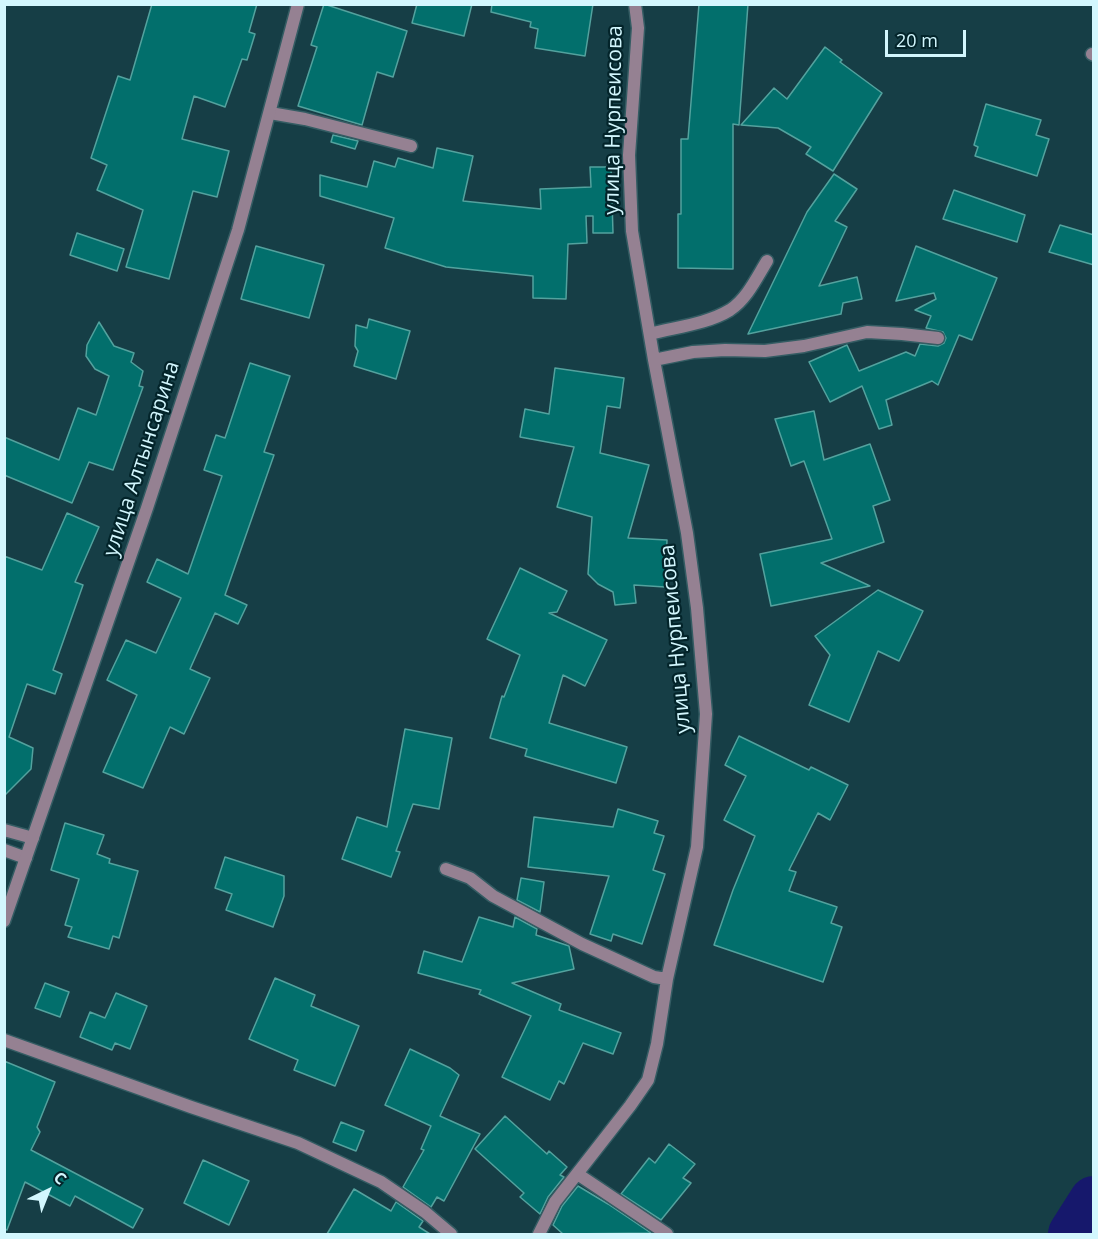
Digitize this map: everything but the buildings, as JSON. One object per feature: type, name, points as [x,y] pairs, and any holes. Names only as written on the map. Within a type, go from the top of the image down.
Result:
[{"type":"street","name":"улица Алтынсарина","points":[[4,921],[151,497],[238,230],[298,4]]},
{"type":"street","name":"улица Нурпеисова","points":[[539,1234],[555,1202],[579,1175],[648,1080],[697,847],[706,714],[697,608],[687,533],[632,231],[629,155],[638,28],[635,4]]},
{"type":"street","points":[[270,112],[411,146]]},
{"type":"street","points":[[650,334],[700,322],[731,309],[747,293],[767,261]]},
{"type":"street","points":[[654,360],[693,352],[765,351],[804,346],[867,332],[902,333],[938,338]]},
{"type":"street","points":[[4,830],[33,838]]},
{"type":"street","points":[[4,850],[26,858]]},
{"type":"street","points":[[446,869],[470,878],[493,896],[573,939],[654,977],[668,979]]},
{"type":"street","points":[[4,1040],[298,1143],[381,1182],[425,1212],[451,1234]]},
{"type":"street","points":[[579,1175],[667,1234]]},
{"type":"waterway","points":[[1073,1234],[1094,1201]]}]
